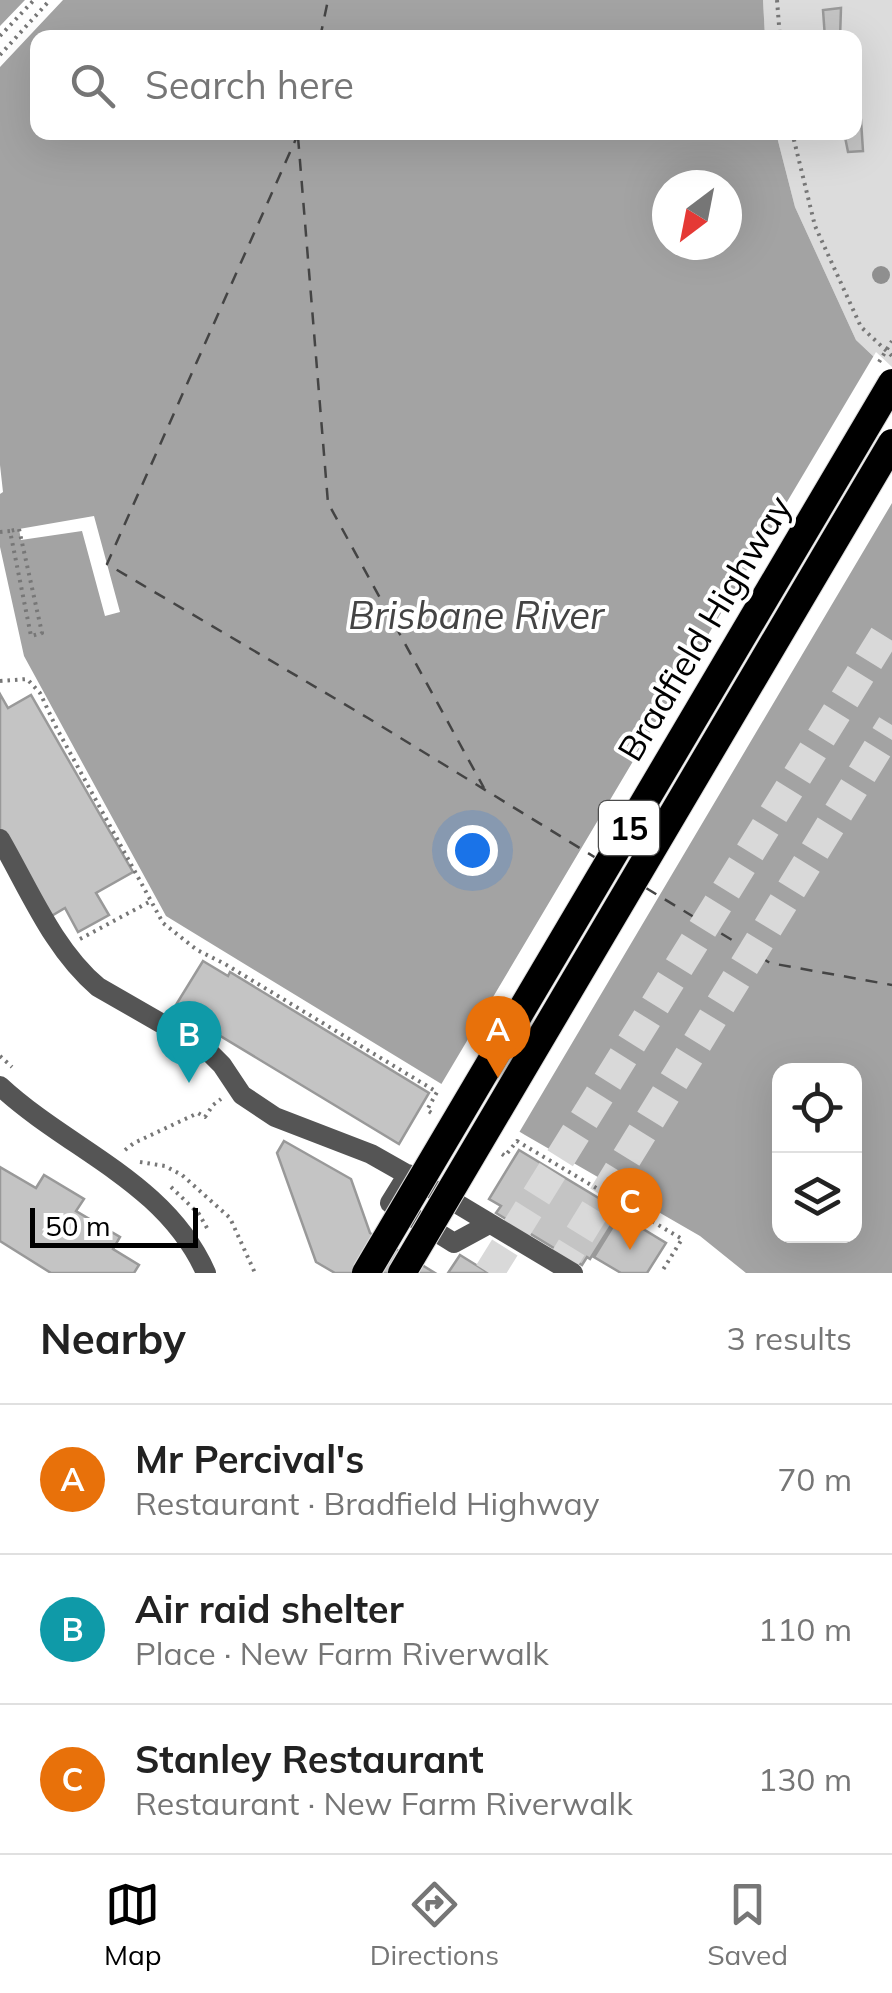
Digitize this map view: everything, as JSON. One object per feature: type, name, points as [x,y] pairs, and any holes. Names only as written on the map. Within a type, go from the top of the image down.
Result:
[{"type":"highway","name":"Bradfield Highway","points":[[366,1273],[892,383]]},
{"type":"highway","name":"Bradfield Highway","points":[[402,1273],[892,443]]},
{"type":"street","points":[[0,839],[63,949],[98,987],[206,1049],[242,1095],[292,1125],[371,1154],[573,1273]]},
{"type":"street","points":[[5,1097],[150,1196],[192,1243],[206,1273]]},
{"type":"street","points":[[408,1174],[390,1204],[454,1243],[489,1224]]},
{"type":"path","points":[[0,36],[34,0]]},
{"type":"path","points":[[0,56],[50,0]]},
{"type":"path","points":[[777,0],[779,30]]},
{"type":"path","points":[[794,140],[815,226],[861,326],[892,356]]},
{"type":"path","points":[[0,532],[19,529],[42,633],[32,636],[10,531]]},
{"type":"path","points":[[0,681],[27,678],[40,693],[164,923],[197,950],[438,1092],[427,1110],[440,1118]]},
{"type":"path","points":[[63,949],[151,902]]},
{"type":"path","points":[[125,1150],[134,1142],[198,1113],[206,1117],[213,1105]]},
{"type":"path","points":[[492,1148],[506,1156],[517,1141],[682,1239],[661,1273]]},
{"type":"path","points":[[138,1162],[165,1166],[182,1175],[230,1218],[255,1273]]},
{"type":"shaded area","points":[[763,0],[892,0],[892,374],[856,340],[795,207],[778,140],[862,140],[862,30],[765,30]]},
{"type":"water","name":"Brisbane River","points":[[0,0],[763,0],[765,30],[30,30],[30,140],[778,140],[795,207],[856,340],[892,374],[892,1273],[746,1273],[700,1236],[525,1135],[166,916],[24,656],[0,547]]},
{"type":"pier","points":[[25,0],[63,0],[35,30],[30,30],[30,35],[0,67],[0,26]]},
{"type":"pier","points":[[876,352],[892,367],[892,503],[517,1136],[439,1088]]},
{"type":"pier","points":[[94,516],[120,612],[105,616],[82,531],[21,540],[19,529]]},
{"type":"building","points":[[841,8],[840,30],[824,30],[823,10]]},
{"type":"building","points":[[862,136],[863,151],[848,152],[846,140],[862,140]]},
{"type":"building","points":[[0,694],[8,708],[31,695],[133,872],[96,893],[109,915],[78,932],[65,908],[48,918],[0,835]]},
{"type":"building","points":[[203,961],[228,976],[230,972],[429,1093],[399,1144],[174,1008]]},
{"type":"building","points":[[284,1141],[351,1179],[370,1233],[435,1273],[335,1273],[316,1262],[277,1153]]},
{"type":"building","points":[[519,1150],[620,1211],[590,1259],[587,1257],[582,1265],[496,1213],[501,1206],[489,1199]]},
{"type":"building","points":[[0,1167],[36,1188],[44,1175],[84,1199],[76,1211],[120,1237],[113,1249],[139,1265],[134,1273],[51,1273],[0,1241]]},
{"type":"building","points":[[620,1215],[666,1243],[647,1273],[621,1273],[594,1257]]},
{"type":"building","points":[[460,1255],[489,1273],[448,1273]]},
{"type":"ferry route","points":[[322,30],[328,0]]},
{"type":"ferry route","points":[[295,140],[107,564],[596,858]]},
{"type":"ferry route","points":[[298,140],[328,503],[484,788]]},
{"type":"ferry route","points":[[646,888],[770,963],[892,985]]},
{"type":"tunnel","points":[[489,1273],[892,623]]},
{"type":"tunnel","points":[[556,1273],[892,725]]},
{"type":"place","name":"Mr Percival's","points":[[498,1078]]},
{"type":"place","name":"Air raid shelter","points":[[189,1083]]},
{"type":"place","name":"Stanley Restaurant","points":[[630,1250]]}]
